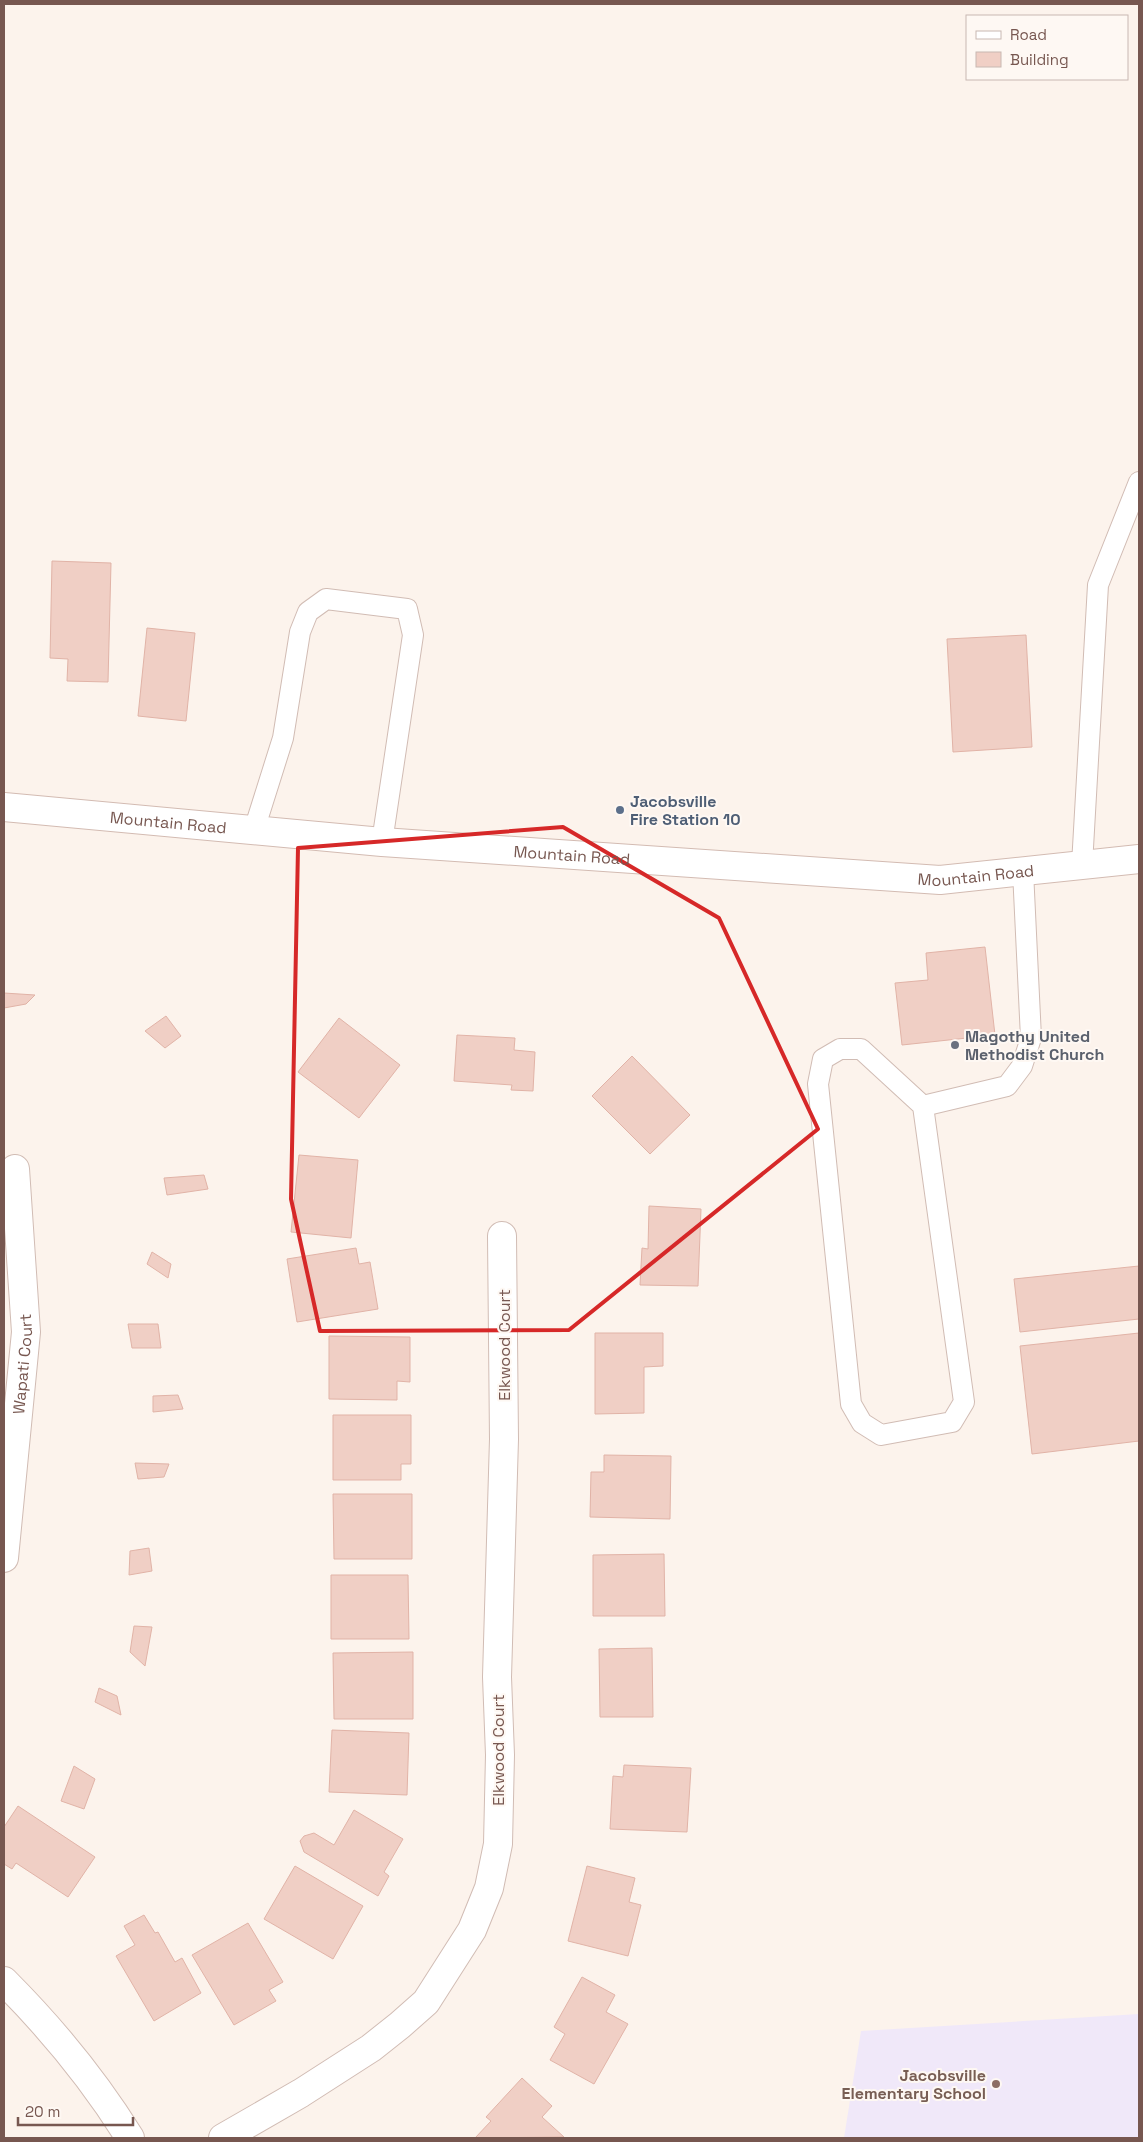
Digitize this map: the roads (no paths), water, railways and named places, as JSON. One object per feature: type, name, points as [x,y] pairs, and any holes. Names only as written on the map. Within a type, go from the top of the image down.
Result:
[{"type":"street","name":"Mountain Road","points":[[4,807],[382,842],[940,880],[1139,859]]},
{"type":"street","name":"Wapati Court","points":[[4,1558],[26,1332],[15,1169]]},
{"type":"street","name":"Elkwood Court","points":[[223,2138],[301,2093],[371,2048],[400,2026],[426,2002],[472,1930],[489,1888],[498,1844],[500,1755],[497,1678],[505,1367],[502,1236]]},
{"type":"street","points":[[4,1981],[73,2056],[130,2138]]},
{"type":"lane","points":[[1082,865],[1098,585],[1139,482]]},
{"type":"lane","points":[[254,830],[283,738],[300,632],[308,612],[326,599],[407,609],[413,635],[382,842]]},
{"type":"lane","points":[[923,1106],[1008,1086],[1022,1066],[1031,1038],[1023,871]]},
{"type":"lane","points":[[840,1048],[860,1049],[923,1106],[964,1402],[952,1422],[881,1436],[862,1423],[851,1404],[818,1084],[823,1059],[840,1048]]},
{"type":"place","name":"Jacobsville Fire Station 10","points":[[620,810]]},
{"type":"place","name":"Magothy United Methodist Church","points":[[955,1045]]},
{"type":"place","name":"Jacobsville Elementary School","points":[[996,2084]]}]
